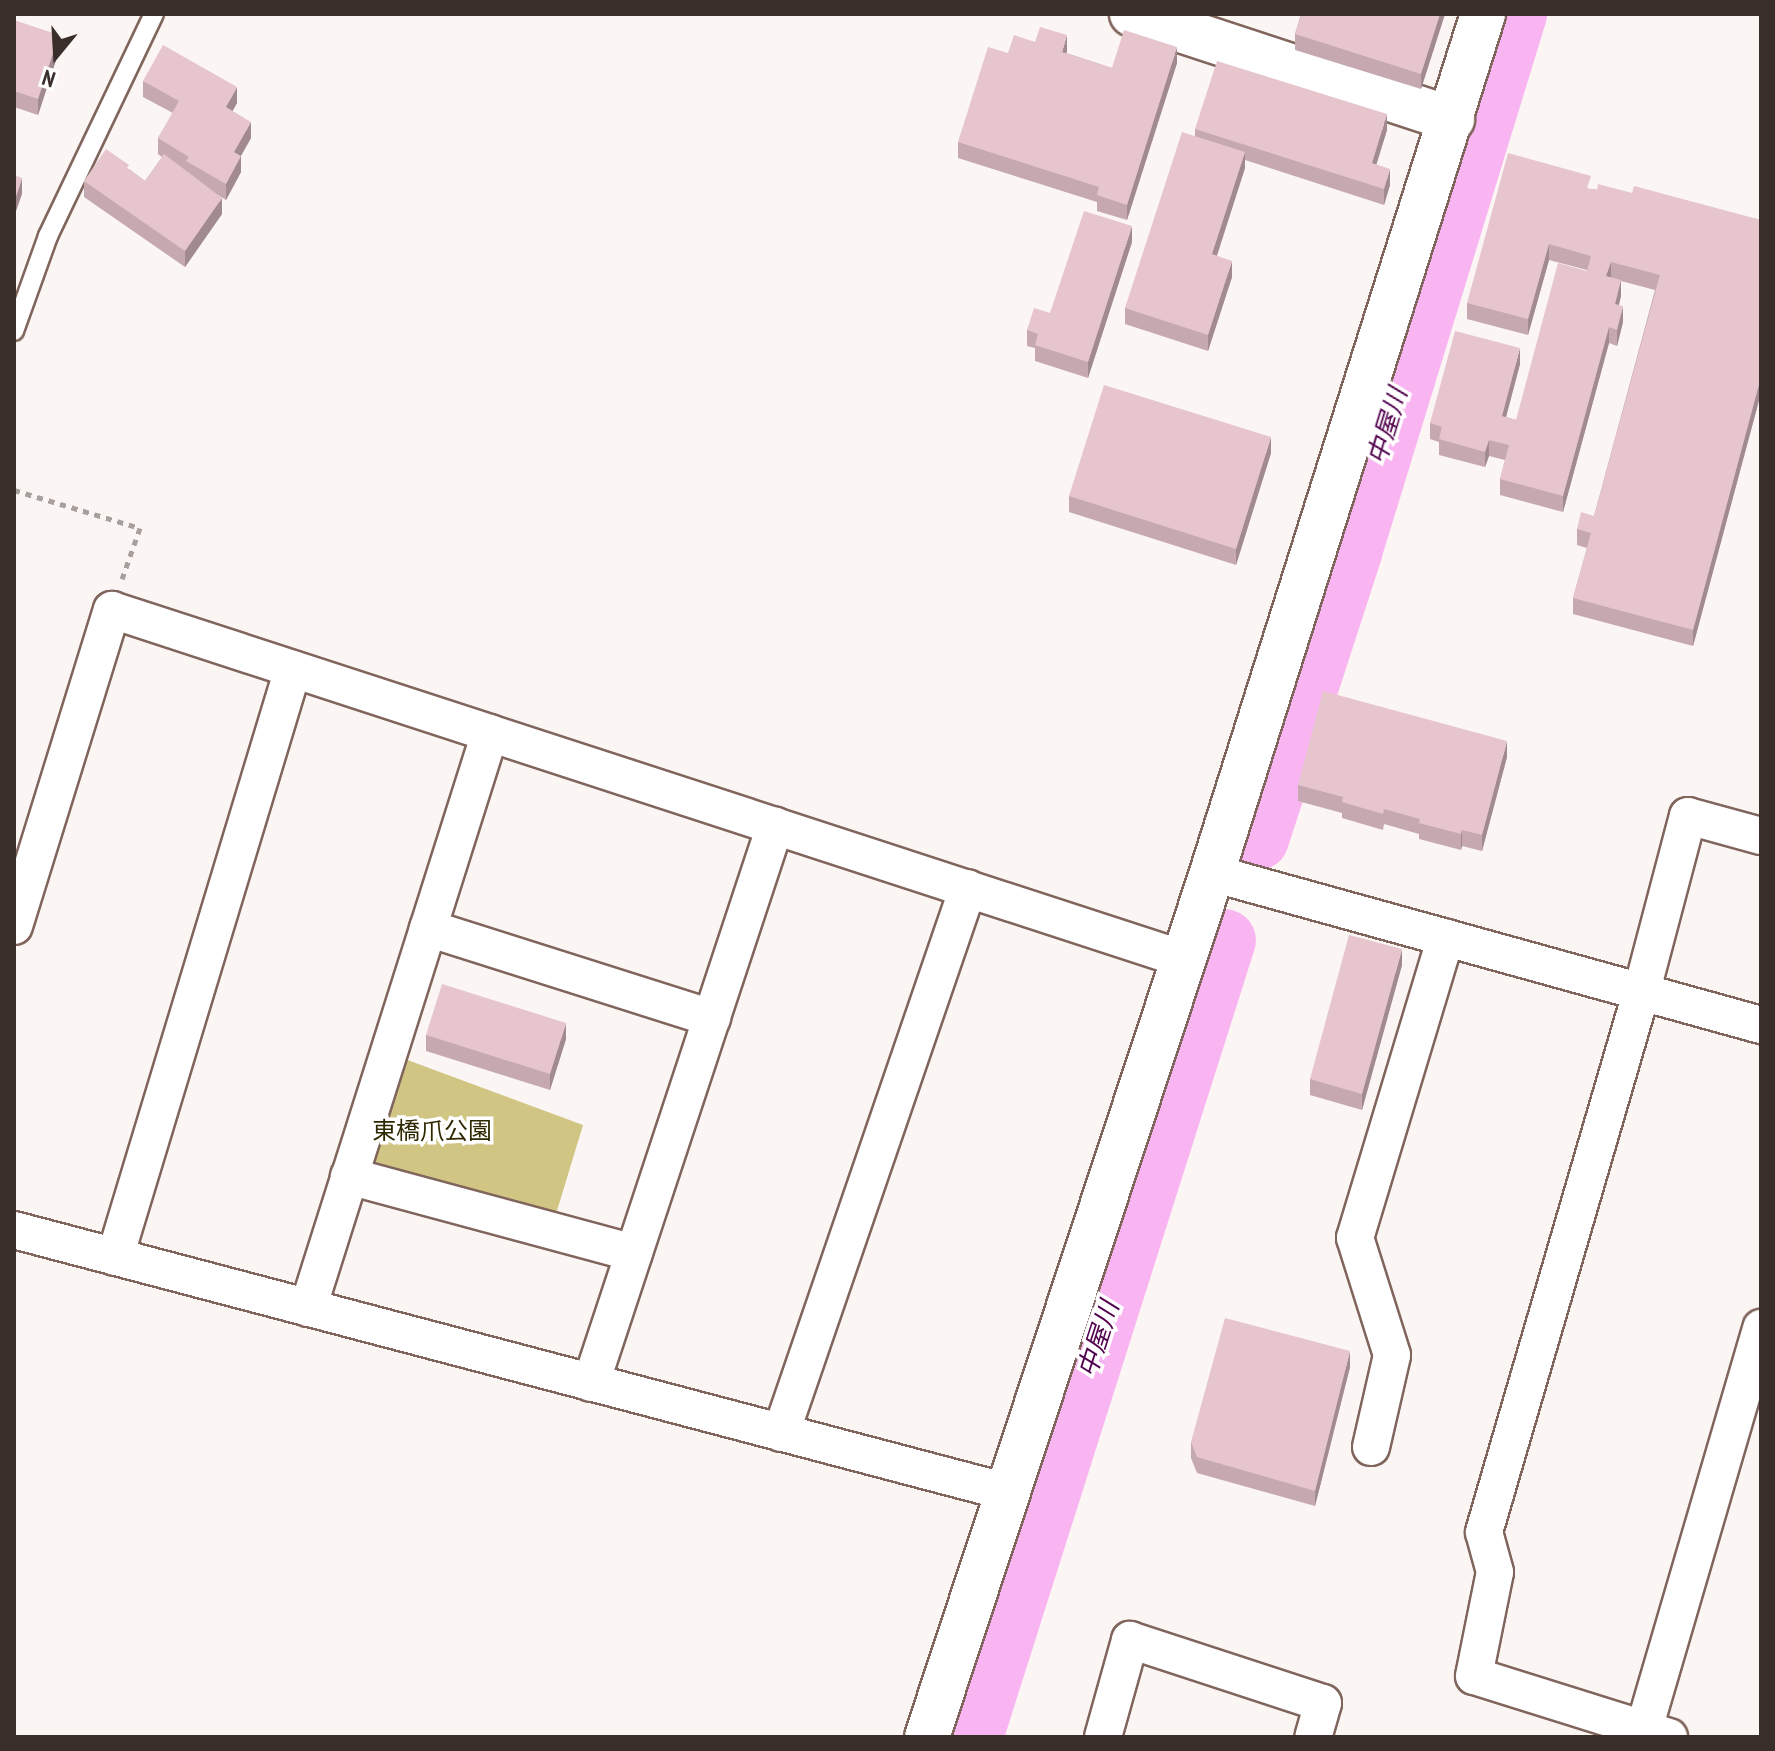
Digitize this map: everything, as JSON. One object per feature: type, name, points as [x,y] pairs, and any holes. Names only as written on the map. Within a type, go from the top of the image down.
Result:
[{"type":"street","points":[[1132,14],[1199,25],[1452,119]]},
{"type":"street","points":[[927,1737],[1212,873],[1483,14]]},
{"type":"street","points":[[14,926],[112,610],[1183,959]]},
{"type":"street","points":[[115,1257],[293,669]]},
{"type":"street","points":[[308,1308],[490,733]]},
{"type":"street","points":[[1761,836],[1688,816],[1642,990],[1484,1532],[1495,1572],[1474,1676],[1656,1733],[1761,1328]]},
{"type":"street","points":[[591,1383],[775,826]]},
{"type":"street","points":[[1212,873],[1761,1025]]},
{"type":"street","points":[[781,1433],[968,888]]},
{"type":"street","points":[[428,928],[712,1018]]},
{"type":"street","points":[[1371,1447],[1392,1355],[1355,1238],[1446,937]]},
{"type":"street","points":[[349,1176],[634,1253]]},
{"type":"street","points":[[14,1230],[1007,1492]]},
{"type":"street","points":[[1103,1737],[1130,1640],[1323,1703],[1313,1737]]},
{"type":"lane","points":[[14,331],[48,236],[154,14]]},
{"type":"path","points":[[14,490],[140,528],[112,610]]},
{"type":"green space","name":"東橋爪公園","points":[[394,1055],[583,1125],[553,1224],[356,1172]]},
{"type":"building","points":[[1301,14],[1440,14],[1421,74],[1295,34]]},
{"type":"building","points":[[14,20],[59,35],[38,99],[14,91]]},
{"type":"building","points":[[1040,27],[1067,35],[1062,52],[1112,68],[1124,30],[1177,47],[1127,205],[1097,195],[1099,187],[958,142],[988,47],[1008,53],[1014,35],[1035,42]]},
{"type":"building","points":[[163,45],[237,87],[226,107],[251,122],[234,152],[241,156],[226,184],[186,161],[189,157],[158,138],[179,101],[143,81]]},
{"type":"building","points":[[1217,61],[1387,114],[1372,163],[1390,169],[1384,189],[1195,129]]},
{"type":"building","points":[[1182,132],[1245,152],[1212,254],[1232,261],[1208,335],[1125,308]]},
{"type":"building","points":[[106,149],[145,181],[164,154],[222,198],[185,251],[84,181]]},
{"type":"building","points":[[1508,153],[1591,176],[1587,188],[1597,190],[1598,184],[1632,193],[1634,186],[1761,220],[1761,377],[1693,630],[1573,598],[1591,533],[1577,529],[1581,512],[1594,516],[1660,275],[1611,262],[1606,276],[1621,280],[1615,304],[1623,306],[1617,330],[1609,327],[1563,496],[1500,479],[1509,445],[1489,440],[1485,452],[1439,439],[1442,427],[1430,423],[1455,331],[1520,348],[1502,416],[1516,420],[1558,263],[1587,271],[1591,256],[1549,244],[1528,319],[1467,303]]},
{"type":"building","points":[[14,175],[22,178],[14,202]]},
{"type":"building","points":[[1084,211],[1132,226],[1088,362],[1035,345],[1038,334],[1027,330],[1034,308],[1050,313]]},
{"type":"building","points":[[1104,385],[1271,437],[1236,549],[1069,496]]},
{"type":"building","points":[[1323,691],[1507,741],[1482,835],[1462,830],[1461,834],[1419,823],[1420,819],[1384,809],[1383,814],[1342,802],[1343,797],[1298,785]]},
{"type":"building","points":[[1349,935],[1402,949],[1362,1094],[1310,1079]]},
{"type":"building","points":[[442,984],[566,1023],[550,1074],[426,1035]]},
{"type":"building","points":[[1225,1318],[1350,1351],[1315,1491],[1197,1457],[1191,1442]]},
{"type":"waterway","name":"中屋川","points":[[1258,839],[1351,552],[1516,14]]},
{"type":"waterway","name":"中屋川","points":[[972,1737],[1225,940]]}]
